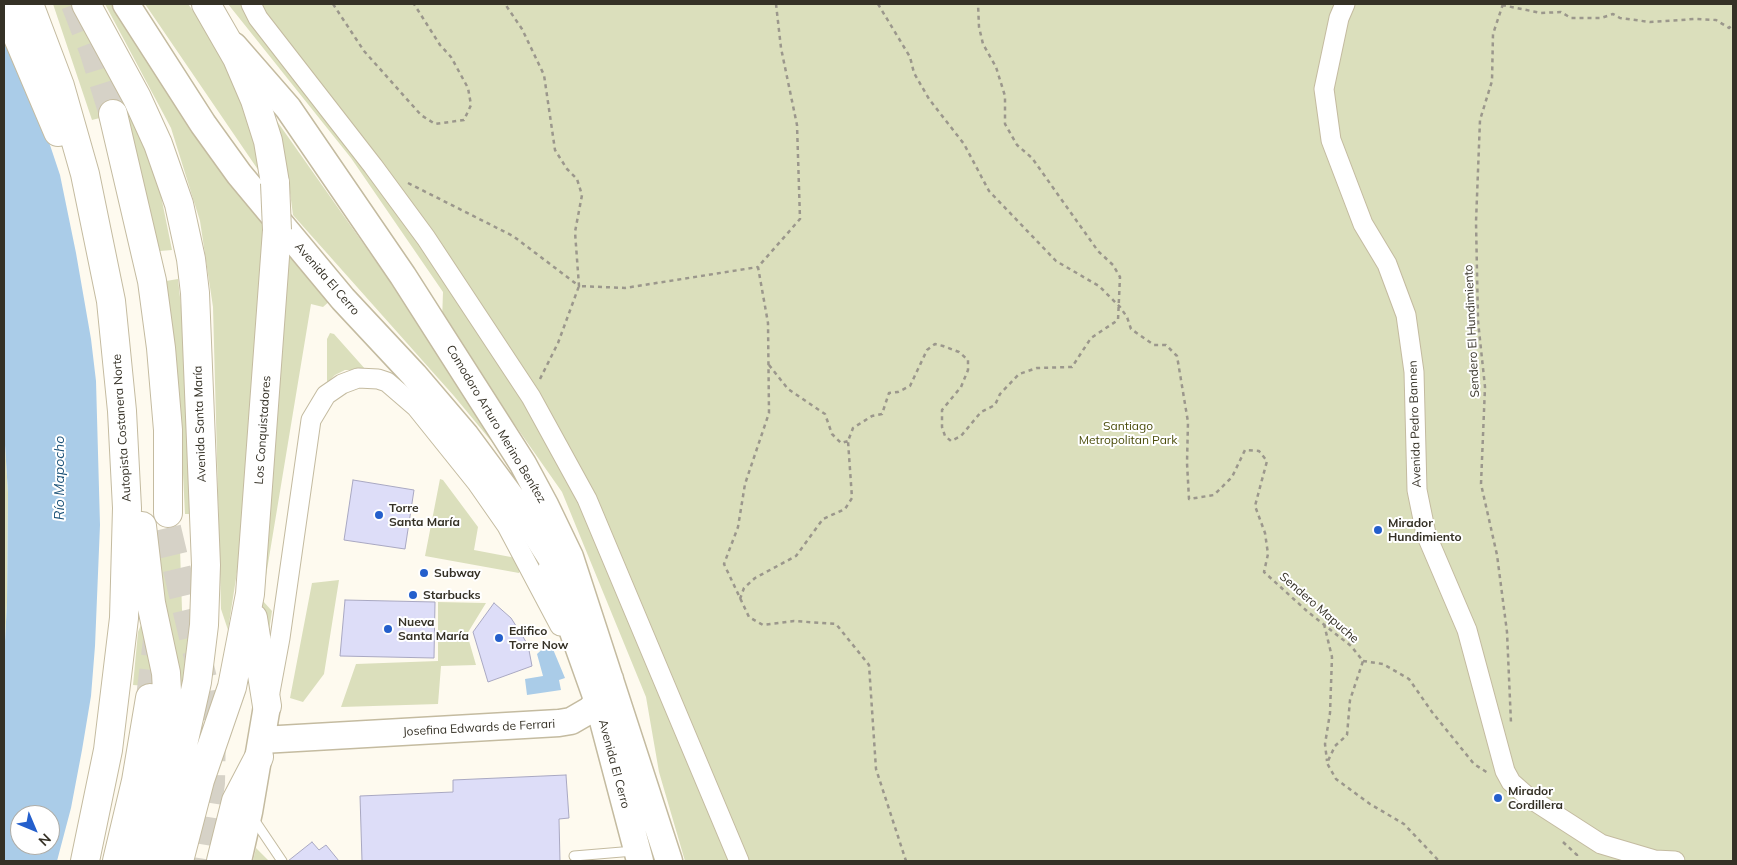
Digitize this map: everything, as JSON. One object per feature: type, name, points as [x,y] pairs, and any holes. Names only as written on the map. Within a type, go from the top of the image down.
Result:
[{"type":"main road","name":"Autopista Costanera Norte","points":[[29,4],[60,86],[86,174],[98,231],[116,338],[122,411],[127,508],[124,618],[108,750],[85,861]]},
{"type":"main road","name":"Avenida Santa María","points":[[86,4],[137,98],[161,151],[182,218],[191,258],[195,293],[206,565],[204,625],[197,682],[157,861]]},
{"type":"main road","name":"Los Conquistadores","points":[[179,861],[200,780],[232,687],[250,594],[277,230],[275,183],[268,141],[258,107],[247,78],[206,4]]},
{"type":"main road","points":[[4,5],[98,231]]},
{"type":"main road","points":[[113,114],[152,282],[161,348],[168,430],[168,513]]},
{"type":"main road","points":[[122,411],[138,494],[148,579],[168,691],[164,740],[138,861]]},
{"type":"main road","points":[[250,594],[267,706]]},
{"type":"main road","points":[[117,861],[136,781],[150,698]]},
{"type":"main road","points":[[221,861],[236,801],[260,748]]},
{"type":"street","name":"Avenida El Cerro","points":[[126,4],[203,124],[239,174],[343,299],[420,381],[466,436],[517,505],[563,576],[597,640]]},
{"type":"street","points":[[251,4],[258,18],[374,166],[426,238],[531,397],[587,499],[739,861]]},
{"type":"street","name":"Avenida Pedro Bannen","points":[[1345,4],[1339,18],[1324,90],[1331,140],[1363,224],[1387,264],[1406,315],[1414,372],[1417,490],[1426,534],[1467,630],[1505,771],[1511,782],[1547,811],[1601,844],[1655,860],[1675,861]]},
{"type":"street","name":"Comodoro Arturo Merino Benítez","points":[[226,38],[263,77],[309,139],[436,326],[523,464],[560,533],[669,861]]},
{"type":"street","name":"Avenida El Cerro","points":[[267,706],[280,638],[311,420],[320,402],[342,384],[367,377],[387,382],[416,407],[493,504],[520,548],[571,646],[586,667]]},
{"type":"street","name":"Avenida El Cerro","points":[[541,543],[598,702],[638,856]]},
{"type":"street","name":"Josefina Edwards de Ferrari","points":[[260,748],[327,736],[559,723],[581,717],[598,702],[610,679]]},
{"type":"street","points":[[238,861],[249,812],[267,706]]},
{"type":"street","name":"Josefina Edwards de Ferrari","points":[[327,736],[339,743],[352,746],[589,734],[609,745]]},
{"type":"lane","points":[[249,812],[282,861]]},
{"type":"lane","points":[[574,856],[638,856]]},
{"type":"path","points":[[333,4],[364,51],[421,115],[435,124],[464,120],[470,105],[468,88],[452,57],[440,45],[414,4]]},
{"type":"path","points":[[505,4],[522,29],[544,75],[555,150],[567,169],[577,180],[582,195],[575,232],[579,286],[558,343],[531,397]]},
{"type":"path","points":[[374,166],[513,236],[579,286],[625,288],[758,267],[800,219],[797,125],[781,48],[776,4]]},
{"type":"path","name":"Sendero Mapuche","points":[[878,4],[910,57],[914,73],[929,99],[964,144],[989,191],[1056,261],[1099,286],[1120,307],[1127,317],[1131,329],[1154,346],[1166,345],[1177,356],[1188,422],[1187,463],[1189,499],[1214,495],[1232,477],[1245,450],[1259,451],[1267,461],[1255,506],[1265,533],[1268,554],[1264,572],[1351,646],[1363,661],[1383,664],[1409,679],[1432,712],[1474,764],[1492,776],[1511,782]]},
{"type":"path","points":[[740,599],[744,588],[755,578],[796,556],[823,519],[845,509],[852,498],[848,441],[853,428],[872,416],[882,414],[889,393],[898,392],[910,386],[927,350],[935,344],[958,352],[968,360],[968,370],[961,387],[942,410],[942,427],[945,436],[951,441],[961,436],[980,412],[994,405],[1000,394],[1019,374],[1037,368],[1072,367],[1091,338],[1118,320],[1120,277],[1113,265],[1098,251],[1032,158],[1017,145],[1005,124],[1005,96],[996,67],[983,44],[979,26],[978,4]]},
{"type":"path","points":[[1502,4],[1516,10],[1541,13],[1561,12],[1571,18],[1601,18],[1613,14],[1620,18],[1650,22],[1695,18],[1716,20],[1729,28],[1733,24]]},
{"type":"path","name":"Sendero El Hundimiento","points":[[1502,4],[1493,34],[1492,81],[1480,120],[1476,222],[1478,321],[1486,387],[1482,484],[1497,555],[1508,632],[1512,727]]},
{"type":"path","points":[[758,267],[768,323],[769,413],[745,484],[738,527],[724,564],[748,617],[763,624],[794,621],[836,624],[869,665],[876,769],[906,861]]},
{"type":"path","points":[[769,365],[788,389],[824,414],[832,434],[841,443],[848,441]]},
{"type":"path","points":[[1324,624],[1332,657],[1330,713],[1325,744],[1327,763],[1336,779],[1370,804],[1404,824],[1439,861]]},
{"type":"path","name":"Sendero Mapuche","points":[[1327,763],[1334,746],[1347,734],[1350,700],[1363,661]]},
{"type":"green space","points":[[53,4],[73,4],[124,101],[146,149],[160,191],[172,250],[160,251],[123,112],[92,120]]},
{"type":"green space","points":[[105,4],[118,4],[173,92],[197,138],[264,220],[243,533],[228,630],[221,609],[213,307],[200,221],[171,128]]},
{"type":"green space","points":[[145,4],[188,4],[222,49],[240,84],[263,177]]},
{"type":"green space","name":"Santiago Metropolitan Park","points":[[228,4],[1733,4],[1733,861],[685,861],[659,772],[646,697],[562,492],[442,321],[443,292],[351,158]]},
{"type":"green space","points":[[274,117],[396,290],[538,509],[497,448],[454,396],[293,215],[289,185]]},
{"type":"green space","points":[[288,255],[331,300],[323,307],[311,304],[262,600],[272,611],[268,638],[257,608]]},
{"type":"green space","points":[[178,279],[182,315],[190,514],[185,514],[179,393],[166,281]]},
{"type":"green space","points":[[330,333],[334,334],[366,370],[345,370],[335,375],[327,383],[327,339]]},
{"type":"green space","points":[[4,429],[8,493],[7,602],[4,661]]},
{"type":"green space","points":[[440,479],[443,480],[478,527],[474,550],[516,558],[521,563],[519,573],[425,556]]},
{"type":"green space","points":[[178,537],[184,539],[184,546],[180,548],[182,610],[184,617],[191,619],[180,706],[154,570],[161,544],[170,538]]},
{"type":"green space","points":[[339,580],[324,674],[303,702],[290,698],[312,583]]},
{"type":"green space","points":[[438,602],[486,603],[467,634],[476,665],[441,666],[438,704],[341,707],[356,664],[438,661]]},
{"type":"green space","points":[[145,615],[159,687],[133,685],[138,632]]},
{"type":"green space","points":[[256,848],[269,861],[253,861]]},
{"type":"water","name":"Río Mapocho","points":[[4,27],[44,127],[60,175],[76,253],[91,339],[96,381],[100,525],[95,646],[91,696],[82,750],[71,808],[60,850],[60,805],[10,805],[10,855],[59,855],[57,861],[4,861],[4,661],[7,602],[8,493],[4,429]]},
{"type":"water","points":[[550,642],[565,678],[559,680],[561,690],[527,695],[525,679],[543,676],[537,654]]},
{"type":"building","name":"Torre Santa María","points":[[353,480],[414,490],[405,549],[344,540]]},
{"type":"building","name":"Nueva Santa María","points":[[345,600],[435,602],[434,658],[340,656]]},
{"type":"building","name":"Edifico Torre Now","points":[[494,603],[511,618],[528,645],[532,666],[488,682],[473,632]]},
{"type":"building","points":[[566,775],[569,818],[559,819],[560,861],[362,861],[360,796],[453,792],[453,780]]},
{"type":"building","points":[[312,842],[319,850],[326,845],[339,861],[288,861]]},
{"type":"tunnel","points":[[75,4],[93,50],[113,114]]},
{"type":"tunnel","points":[[167,528],[204,683],[212,731],[211,783],[199,861]]},
{"type":"tunnel","points":[[150,698],[157,640]]},
{"type":"place","name":"Torre Santa María","points":[[379,515]]},
{"type":"place","name":"Mirador Hundimiento","points":[[1378,530]]},
{"type":"place","name":"Subway","points":[[424,573]]},
{"type":"place","name":"Starbucks","points":[[413,595]]},
{"type":"place","name":"Nueva Santa María","points":[[388,629]]},
{"type":"place","name":"Edifico Torre Now","points":[[499,638]]},
{"type":"place","name":"Mirador Cordillera","points":[[1498,798]]}]
